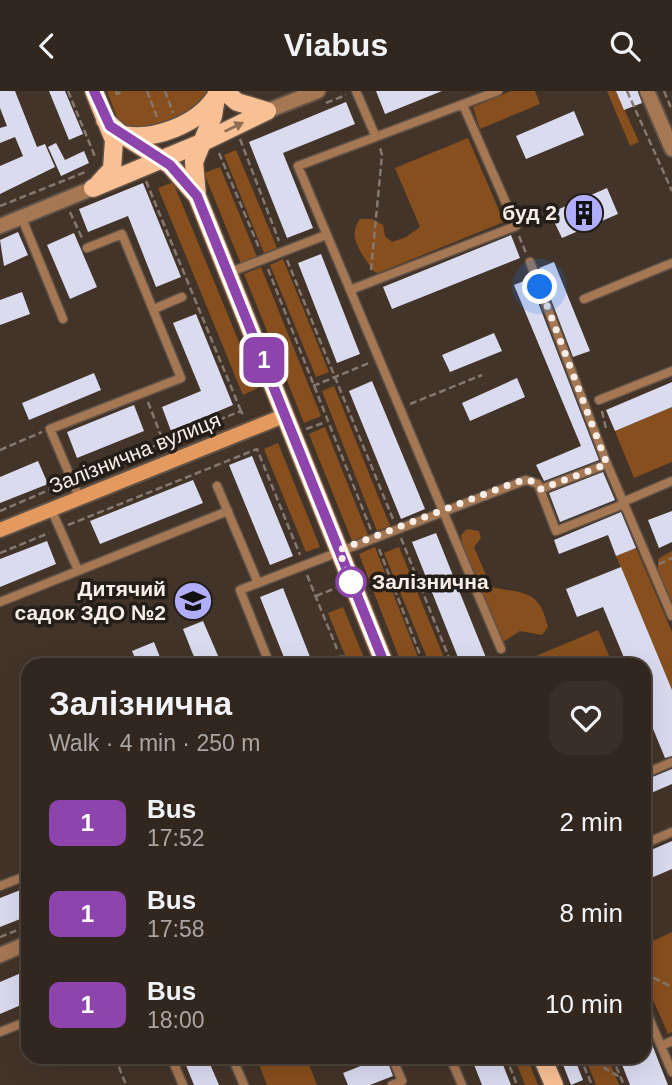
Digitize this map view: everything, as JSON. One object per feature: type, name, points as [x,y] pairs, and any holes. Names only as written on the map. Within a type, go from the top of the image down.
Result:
[{"type":"main road","points":[[93,188],[112,169],[114,159],[114,140],[94,91]]},
{"type":"main road","points":[[125,137],[151,136],[195,118],[219,93]]},
{"type":"main road","points":[[219,93],[237,102],[267,111]]},
{"type":"main road","points":[[219,93],[213,116],[194,162],[197,196],[381,658]]},
{"type":"main road","points":[[93,188],[201,143],[267,111]]},
{"type":"main road","points":[[106,120],[125,137],[162,160],[197,196]]},
{"type":"main road","points":[[545,1064],[554,1085]]},
{"type":"street","points":[[267,111],[318,91]]},
{"type":"street","points":[[647,91],[672,149]]},
{"type":"street","points":[[0,226],[93,188]]},
{"type":"street","name":"Залізнична вулиця","points":[[0,530],[286,415]]},
{"type":"street","points":[[0,954],[21,946]]},
{"type":"lane","points":[[356,91],[375,135]]},
{"type":"lane","points":[[498,91],[298,166],[501,649]]},
{"type":"lane","points":[[350,291],[516,226],[463,105]]},
{"type":"lane","points":[[21,216],[63,320]]},
{"type":"lane","points":[[79,497],[50,429],[181,378],[122,234],[87,249]]},
{"type":"lane","points":[[228,273],[326,235]]},
{"type":"lane","points":[[530,262],[621,504],[672,617]]},
{"type":"lane","points":[[584,299],[672,264]]},
{"type":"lane","points":[[154,309],[182,297]]},
{"type":"lane","points":[[599,400],[672,371]]},
{"type":"lane","points":[[541,489],[607,464]]},
{"type":"lane","points":[[267,658],[240,590],[444,509],[526,480],[534,481],[541,489],[556,531],[672,481]]},
{"type":"lane","points":[[218,485],[258,583]]},
{"type":"lane","points":[[51,509],[78,570]]},
{"type":"lane","points":[[0,602],[228,511]]},
{"type":"lane","points":[[651,771],[672,762]]},
{"type":"lane","points":[[651,841],[672,832]]},
{"type":"lane","points":[[0,886],[21,878]]},
{"type":"lane","points":[[651,1022],[672,1072]]},
{"type":"lane","points":[[0,1032],[21,1024]]},
{"type":"lane","points":[[661,1046],[672,1041]]},
{"type":"lane","points":[[174,1064],[183,1085]]},
{"type":"lane","points":[[235,1064],[244,1085]]},
{"type":"lane","points":[[392,1085],[402,1081],[396,1064]]},
{"type":"lane","points":[[453,1064],[462,1085]]},
{"type":"path","points":[[0,206],[99,166],[68,91]]},
{"type":"path","points":[[116,91],[117,94],[124,91]]},
{"type":"path","points":[[147,91],[158,122],[174,116],[165,91]]},
{"type":"path","points":[[627,91],[672,191]]},
{"type":"path","points":[[664,91],[672,110]]},
{"type":"path","points":[[369,282],[382,155],[375,135]]},
{"type":"path","points":[[65,199],[87,249]]},
{"type":"path","points":[[516,226],[530,262]]},
{"type":"path","points":[[379,359],[313,386],[421,658]]},
{"type":"path","points":[[400,408],[482,375]]},
{"type":"path","points":[[336,376],[449,658]]},
{"type":"path","points":[[144,392],[163,442]]},
{"type":"path","points":[[0,511],[241,411],[249,430]]},
{"type":"path","points":[[293,434],[328,421]]},
{"type":"path","points":[[0,450],[50,429]]},
{"type":"path","points":[[0,553],[257,449]]},
{"type":"path","points":[[316,596],[336,588]]},
{"type":"path","points":[[0,937],[21,929]]},
{"type":"path","points":[[651,977],[672,987]]},
{"type":"path","points":[[118,1064],[126,1085]]},
{"type":"path","points":[[509,1064],[517,1085]]},
{"type":"path","points":[[584,1064],[592,1085]]},
{"type":"path","points":[[595,1064],[620,1077]]},
{"type":"path","points":[[615,1064],[624,1085]]},
{"type":"shaded area","points":[[107,91],[209,92],[196,111],[139,131],[124,126],[118,120]]},
{"type":"shaded area","points":[[511,91],[535,91],[540,104],[480,129],[473,107]]},
{"type":"shaded area","points":[[607,91],[616,91],[639,142],[630,146]]},
{"type":"shaded area","points":[[468,138],[504,222],[378,273],[373,271],[355,239],[356,226],[360,219],[372,219],[383,225],[385,236],[392,242],[406,237],[420,227],[395,168]]},
{"type":"shaded area","points":[[236,150],[277,248],[264,253],[224,155]]},
{"type":"shaded area","points":[[220,167],[257,257],[241,264],[204,173]]},
{"type":"shaded area","points":[[173,182],[258,388],[243,395],[158,188]]},
{"type":"shaded area","points":[[283,259],[329,372],[316,377],[270,265]]},
{"type":"shaded area","points":[[261,267],[321,416],[304,423],[244,274]]},
{"type":"shaded area","points":[[334,386],[390,526],[377,531],[322,391]]},
{"type":"shaded area","points":[[672,407],[672,462],[634,478],[615,431]]},
{"type":"shaded area","points":[[325,427],[368,535],[352,541],[309,434]]},
{"type":"shaded area","points":[[278,443],[320,547],[306,552],[264,449]]},
{"type":"shaded area","points":[[467,529],[479,531],[481,538],[474,547],[491,587],[529,595],[540,606],[548,627],[542,635],[520,631],[503,642],[462,544],[461,535]]},
{"type":"shaded area","points":[[375,547],[418,658],[399,658],[359,554]]},
{"type":"shaded area","points":[[399,547],[444,658],[427,658],[384,553]]},
{"type":"shaded area","points":[[636,548],[672,632],[672,690],[616,556]]},
{"type":"shaded area","points":[[672,551],[672,602],[658,571],[658,559]]},
{"type":"shaded area","points":[[343,607],[364,658],[346,658],[328,613]]},
{"type":"shaded area","points":[[598,630],[610,658],[537,658],[536,656]]},
{"type":"shaded area","points":[[672,932],[672,1032],[668,1034],[651,995],[651,937],[653,941]]},
{"type":"shaded area","points":[[259,1064],[309,1064],[317,1085],[267,1085]]},
{"type":"shaded area","points":[[517,1064],[530,1064],[538,1085],[525,1085]]},
{"type":"shaded area","points":[[588,1064],[611,1064],[619,1085],[596,1085]]},
{"type":"building","points":[[0,91],[15,91],[37,147],[45,144],[55,167],[0,194],[0,166],[23,156],[15,137],[0,143],[0,128],[7,126],[0,108]]},
{"type":"building","points":[[49,91],[65,91],[83,134],[69,140]]},
{"type":"building","points":[[376,91],[442,91],[385,114]]},
{"type":"building","points":[[616,91],[638,91],[642,103],[624,110]]},
{"type":"building","points":[[346,102],[355,124],[283,153],[313,228],[287,238],[249,142]]},
{"type":"building","points":[[574,111],[584,135],[526,159],[516,136]]},
{"type":"building","points":[[56,143],[65,160],[84,151],[89,163],[61,176],[48,147]]},
{"type":"building","points":[[143,183],[181,277],[156,287],[128,216],[88,232],[79,209]]},
{"type":"building","name":"буд 2","points":[[607,188],[618,214],[562,238],[550,213]]},
{"type":"building","points":[[18,232],[28,255],[4,266],[0,240]]},
{"type":"building","points":[[74,233],[97,287],[70,299],[47,245]]},
{"type":"building","points":[[511,235],[520,258],[392,309],[383,287]]},
{"type":"building","points":[[321,254],[360,354],[337,363],[298,263]]},
{"type":"building","points":[[554,262],[590,351],[573,357],[539,268]]},
{"type":"building","points":[[529,279],[599,460],[544,481],[536,465],[581,446],[514,285]]},
{"type":"building","points":[[22,292],[30,314],[0,325],[0,300]]},
{"type":"building","points":[[196,314],[233,405],[171,431],[162,407],[201,391],[173,323]]},
{"type":"building","points":[[494,333],[502,351],[450,372],[442,355]]},
{"type":"building","points":[[94,373],[101,390],[29,420],[22,403]]},
{"type":"building","points":[[517,378],[525,397],[470,421],[462,403]]},
{"type":"building","points":[[372,381],[425,509],[401,519],[349,391]]},
{"type":"building","points":[[672,382],[672,407],[615,431],[606,410]]},
{"type":"building","points":[[134,405],[144,431],[77,458],[67,432]]},
{"type":"building","points":[[252,456],[293,556],[270,565],[229,465]]},
{"type":"building","points":[[38,461],[48,484],[0,503],[0,477]]},
{"type":"building","points":[[603,472],[615,500],[560,522],[549,493]]},
{"type":"building","points":[[193,480],[203,503],[100,544],[90,521]]},
{"type":"building","points":[[672,511],[672,542],[659,548],[648,520]]},
{"type":"building","points":[[621,512],[636,548],[616,556],[608,535],[559,554],[554,540]]},
{"type":"building","points":[[436,533],[486,658],[458,658],[412,542]]},
{"type":"building","points":[[47,541],[56,564],[0,587],[0,559]]},
{"type":"building","points":[[621,567],[672,690],[672,756],[665,758],[651,724],[651,658],[624,658],[603,607],[577,617],[566,589]]},
{"type":"building","points":[[283,588],[310,658],[284,658],[260,597]]},
{"type":"building","points":[[203,621],[219,658],[195,658],[183,629]]},
{"type":"building","points":[[154,642],[160,658],[135,658],[132,651]]},
{"type":"building","points":[[672,769],[672,784],[651,793],[651,778]]},
{"type":"building","points":[[672,841],[672,869],[651,878],[651,850]]},
{"type":"building","points":[[21,890],[21,919],[0,927],[0,898]]},
{"type":"building","points":[[21,973],[21,1005],[0,1014],[0,982]]},
{"type":"building","points":[[651,1041],[668,1085],[630,1085],[622,1064],[651,1064]]},
{"type":"building","points":[[185,1064],[210,1064],[219,1085],[194,1085]]},
{"type":"building","points":[[366,1064],[389,1064],[393,1076],[370,1085],[348,1085],[343,1073]]},
{"type":"building","points":[[474,1064],[503,1064],[511,1085],[482,1085]]},
{"type":"building","points":[[563,1064],[577,1064],[583,1080],[571,1085]]},
{"type":"bus line","name":"1","points":[[94,91],[110,126],[170,165],[197,196],[382,658]]},
{"type":"place","name":"буд 2","points":[[584,213]]},
{"type":"place","name":"Залізнична","points":[[351,582]]},
{"type":"place","name":"Дитячий садок ЗДО №2","points":[[193,601]]},
{"type":"route","points":[[351,582],[339,550],[516,482],[534,481],[541,489],[607,464],[540,287]]}]
